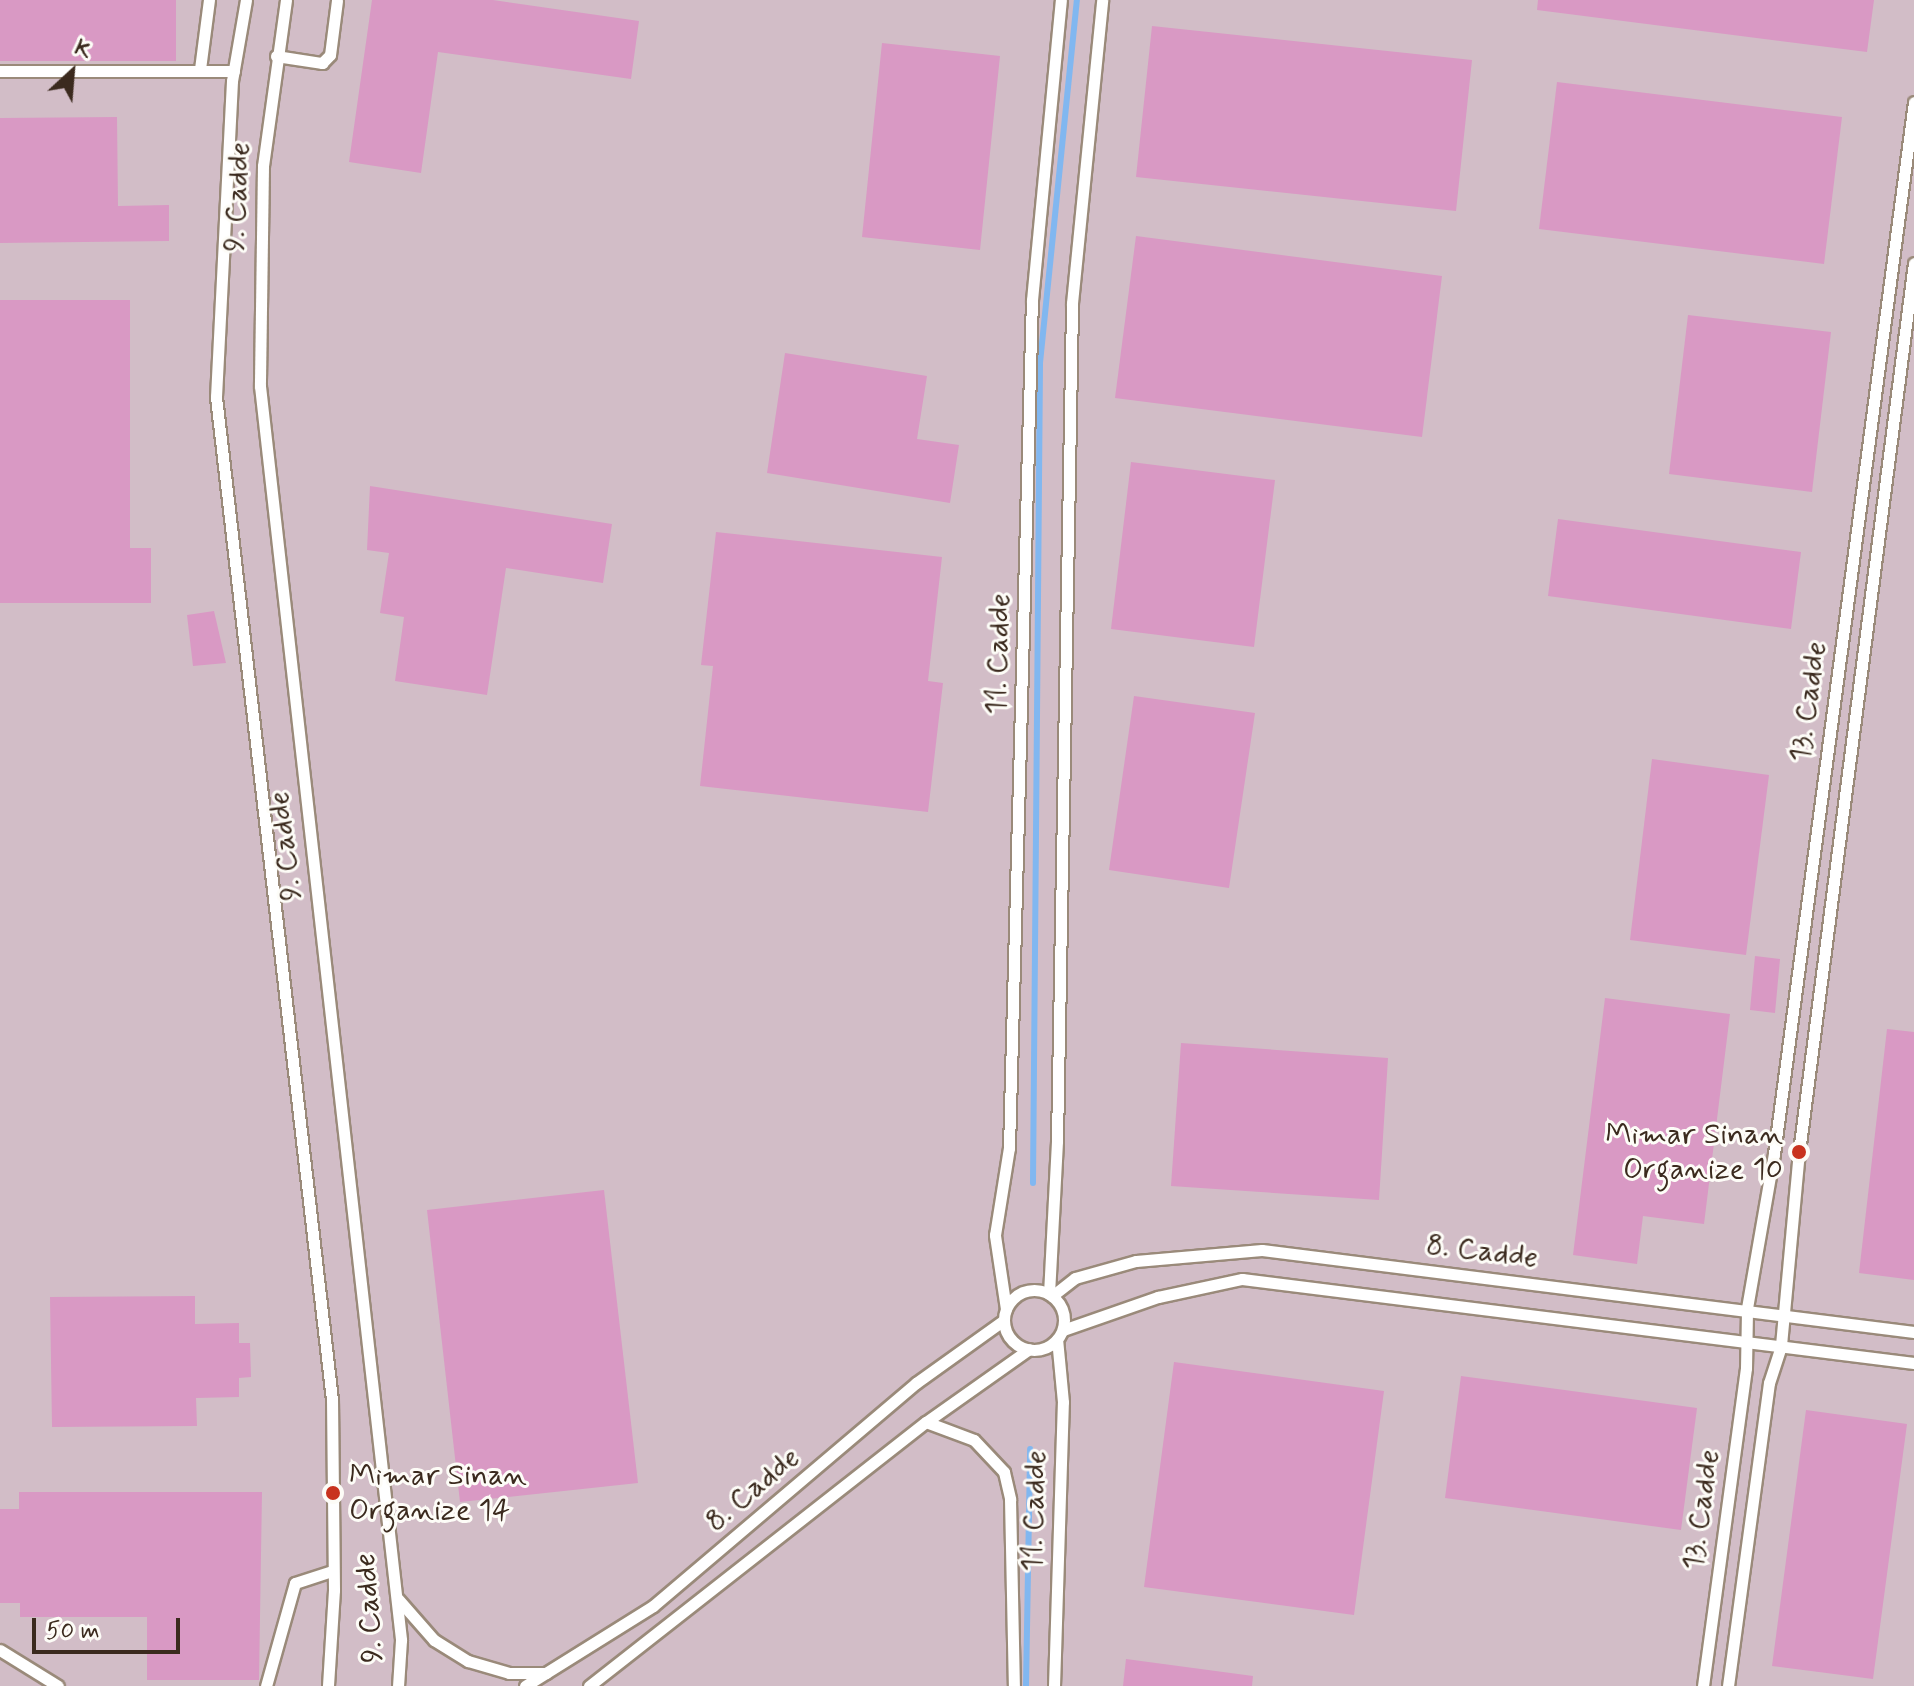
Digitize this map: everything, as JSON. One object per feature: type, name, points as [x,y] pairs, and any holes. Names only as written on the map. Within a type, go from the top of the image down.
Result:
[{"type":"lane","points":[[200,69],[209,0]]},
{"type":"lane","name":"9. Cadde","points":[[246,0],[234,71],[216,397],[332,1399],[333,1571],[328,1686]]},
{"type":"lane","name":"9. Cadde","points":[[286,0],[276,56],[259,239],[265,458],[397,1596],[401,1640],[398,1686]]},
{"type":"lane","points":[[276,56],[322,63],[330,55],[337,0]]},
{"type":"lane","name":"11. Cadde","points":[[1005,1314],[995,1235],[1009,1148],[1032,300],[1061,0]]},
{"type":"lane","points":[[1051,1295],[1019,1294],[1005,1314],[1012,1339],[1029,1349],[1060,1334],[1063,1309],[1051,1295],[1058,1125],[1072,303],[1102,0]]},
{"type":"lane","points":[[0,71],[234,71]]},
{"type":"lane","name":"13. Cadde","points":[[1703,1686],[1746,1368],[1744,1340],[1747,1308],[1785,1078],[1914,102]]},
{"type":"lane","name":"13. Cadde","points":[[1728,1686],[1769,1383],[1781,1345],[1799,1152],[1914,263]]},
{"type":"lane","name":"8. Cadde","points":[[1051,1295],[1075,1278],[1136,1261],[1262,1250],[1747,1308],[1914,1332]]},
{"type":"lane","name":"8. Cadde","points":[[1060,1334],[1158,1297],[1242,1279],[1914,1363]]},
{"type":"lane","name":"8. Cadde","points":[[525,1686],[551,1673],[653,1606],[916,1383],[1005,1314]]},
{"type":"lane","name":"11. Cadde","points":[[1054,1686],[1063,1402],[1060,1334]]},
{"type":"lane","name":"8. Cadde","points":[[589,1686],[926,1422],[1029,1349]]},
{"type":"lane","name":"11. Cadde","points":[[926,1422],[974,1440],[1004,1472],[1010,1499],[1014,1686]]},
{"type":"lane","points":[[266,1686],[295,1583],[333,1571]]},
{"type":"lane","points":[[397,1596],[434,1640],[468,1661],[509,1673],[551,1673]]},
{"type":"lane","points":[[0,1650],[58,1686]]},
{"type":"shaded area","points":[[0,0],[1914,0],[1914,1686],[0,1686]]},
{"type":"building","points":[[0,0],[176,0],[176,61],[0,61]]},
{"type":"building","points":[[372,0],[493,0],[639,21],[631,79],[438,52],[421,173],[349,162]]},
{"type":"building","points":[[1538,0],[1874,0],[1867,52],[1537,10]]},
{"type":"building","points":[[1152,26],[1472,60],[1456,211],[1136,177]]},
{"type":"building","points":[[882,43],[1000,56],[980,250],[862,237]]},
{"type":"building","points":[[1557,82],[1842,117],[1824,264],[1539,229]]},
{"type":"building","points":[[117,117],[118,206],[169,205],[169,241],[0,243],[0,118]]},
{"type":"building","points":[[1136,236],[1442,276],[1422,437],[1115,398]]},
{"type":"building","points":[[0,300],[130,300],[130,548],[151,548],[151,603],[0,603]]},
{"type":"building","points":[[1688,315],[1831,332],[1812,492],[1669,474]]},
{"type":"building","points":[[785,353],[927,376],[917,439],[959,445],[950,503],[767,473]]},
{"type":"building","points":[[1131,462],[1275,480],[1254,647],[1111,629]]},
{"type":"building","points":[[370,486],[612,524],[603,583],[506,568],[487,695],[395,681],[404,617],[380,613],[389,553],[367,550]]},
{"type":"building","points":[[1558,519],[1801,552],[1791,629],[1548,596]]},
{"type":"building","points":[[716,532],[942,557],[928,681],[943,683],[928,812],[700,786],[713,666],[701,665]]},
{"type":"building","points":[[214,611],[226,663],[193,666],[187,615]]},
{"type":"building","points":[[1134,696],[1255,713],[1229,888],[1109,870]]},
{"type":"building","points":[[1652,759],[1769,775],[1746,955],[1630,940]]},
{"type":"building","points":[[1755,956],[1780,959],[1775,1013],[1750,1010]]},
{"type":"building","points":[[1605,998],[1730,1014],[1704,1224],[1643,1216],[1637,1264],[1573,1255]]},
{"type":"building","points":[[1887,1029],[1914,1032],[1914,1280],[1859,1273]]},
{"type":"building","points":[[1181,1043],[1388,1058],[1379,1200],[1171,1186]]},
{"type":"building","points":[[604,1190],[638,1483],[460,1502],[427,1210]]},
{"type":"building","points":[[195,1296],[195,1324],[239,1323],[239,1343],[250,1343],[251,1377],[239,1378],[239,1397],[196,1398],[197,1426],[52,1427],[50,1297]]},
{"type":"building","points":[[1174,1362],[1384,1391],[1354,1615],[1144,1587]]},
{"type":"building","points":[[1461,1376],[1697,1408],[1681,1530],[1445,1498]]},
{"type":"building","points":[[1806,1410],[1907,1424],[1873,1679],[1772,1666]]},
{"type":"building","points":[[19,1492],[262,1492],[259,1680],[147,1680],[147,1617],[20,1617],[20,1603],[0,1603],[0,1509],[19,1509]]},
{"type":"building","points":[[1126,1659],[1253,1676],[1252,1686],[1123,1686]]},
{"type":"waterway","points":[[1033,1183],[1040,363],[1077,0]]},
{"type":"waterway","points":[[1026,1686],[1030,1449]]},
{"type":"place","name":"Mimar Sinan Organize 10","points":[[1799,1152]]},
{"type":"place","name":"Mimar Sinan Organize 14","points":[[333,1493]]}]
